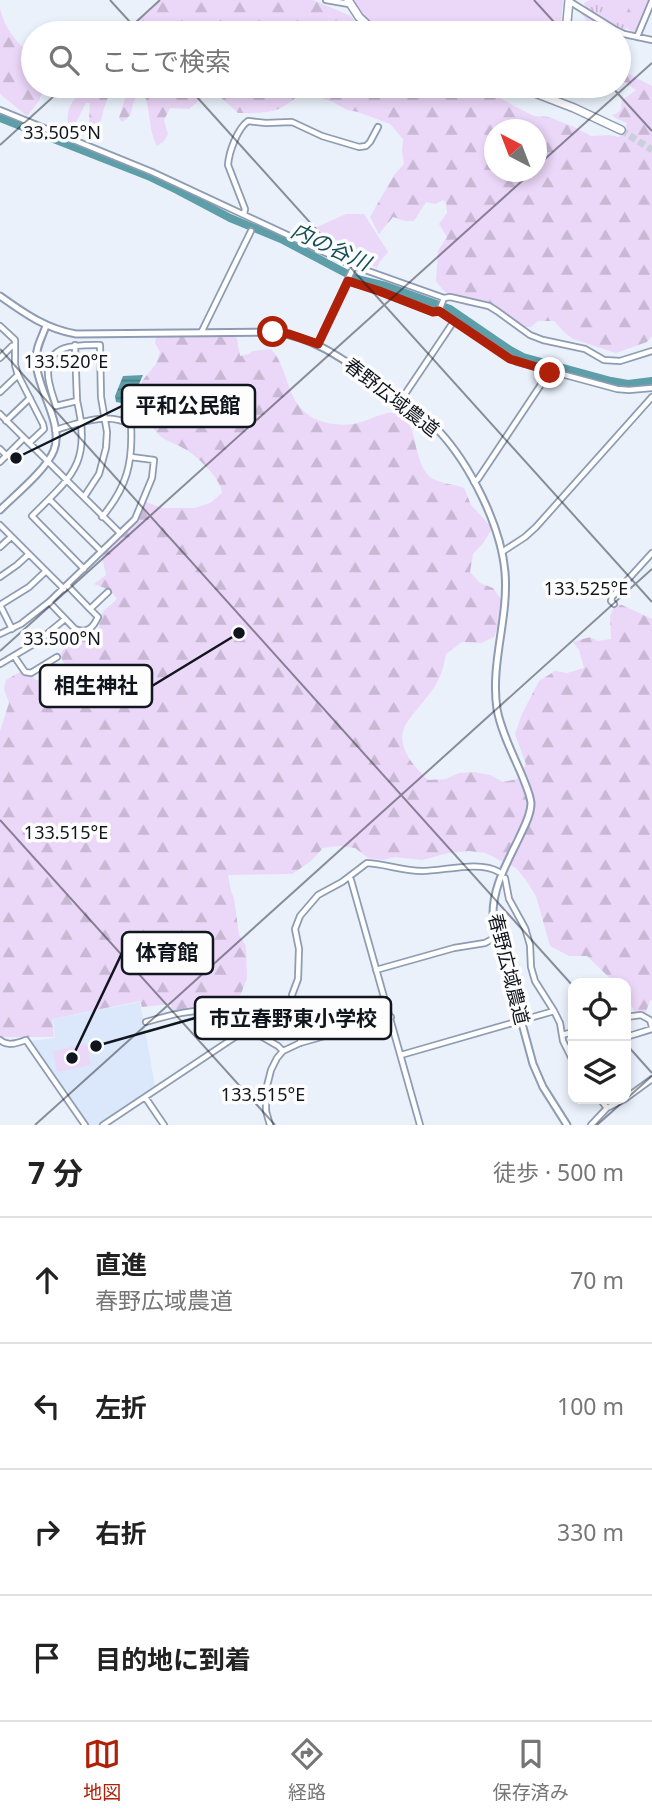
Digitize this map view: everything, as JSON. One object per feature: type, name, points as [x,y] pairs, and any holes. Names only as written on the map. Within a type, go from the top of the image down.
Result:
[{"type":"main road","points":[[567,21],[569,1]]},
{"type":"main road","points":[[349,2],[362,21]]},
{"type":"main road","points":[[550,98],[621,130]]},
{"type":"street","points":[[326,0],[349,2]]},
{"type":"street","points":[[569,1],[601,21]]},
{"type":"street","points":[[637,37],[652,1]]},
{"type":"street","points":[[631,35],[652,40]]},
{"type":"street","points":[[0,110],[152,172],[353,267],[443,299],[450,297],[489,306],[530,335],[543,340],[585,349],[604,360],[620,361],[652,351]]},
{"type":"street","points":[[244,214],[228,165],[242,125],[248,121],[292,122],[322,136],[359,147],[370,142],[378,127]]},
{"type":"street","points":[[202,331],[251,231]]},
{"type":"street","points":[[318,344],[353,267]]},
{"type":"street","points":[[348,280],[433,312],[439,310]]},
{"type":"street","name":"春野広域農道","points":[[0,296],[47,326],[63,332],[86,335],[202,331],[281,332],[318,344],[401,400],[439,431],[465,466],[489,513],[502,552],[506,592],[495,673],[497,709],[531,804],[530,814],[495,893],[494,917],[533,1064],[543,1087],[567,1125]]},
{"type":"street","points":[[439,310],[443,299]]},
{"type":"street","points":[[439,310],[510,359],[617,389],[652,388]]},
{"type":"street","points":[[401,400],[454,321]]},
{"type":"street","points":[[0,326],[13,337],[18,375],[44,429],[29,443]]},
{"type":"street","points":[[0,510],[48,462],[54,452],[55,430],[36,364],[37,351],[47,326]]},
{"type":"street","points":[[0,358],[15,345]]},
{"type":"street","points":[[77,401],[56,406],[47,375],[50,361],[55,352],[75,345],[100,345],[101,397],[107,432],[104,459],[99,474],[84,497]]},
{"type":"street","points":[[75,345],[82,449],[67,481],[32,516],[84,569]]},
{"type":"street","points":[[474,482],[550,371]]},
{"type":"street","points":[[0,392],[18,375]]},
{"type":"street","points":[[502,552],[536,527],[652,397]]},
{"type":"street","points":[[6,421],[30,398]]},
{"type":"street","points":[[0,414],[120,533]]},
{"type":"street","points":[[55,430],[105,417],[131,425],[131,457],[118,493],[102,517]]},
{"type":"street","points":[[0,462],[24,438]]},
{"type":"street","points":[[0,449],[6,456]]},
{"type":"street","points":[[0,634],[34,615],[50,602],[135,519],[152,478],[154,460],[131,457]]},
{"type":"street","points":[[49,499],[101,551]]},
{"type":"street","points":[[0,525],[98,617],[87,631],[81,631],[75,629],[50,602]]},
{"type":"street","points":[[0,547],[11,537]]},
{"type":"street","points":[[614,604],[612,597],[652,553]]},
{"type":"street","points":[[0,577],[29,554]]},
{"type":"street","points":[[12,629],[0,605],[29,587],[46,571]]},
{"type":"street","points":[[90,609],[108,592]]},
{"type":"street","points":[[0,664],[37,642],[65,619]]},
{"type":"street","points":[[14,656],[25,672],[31,673],[57,657]]},
{"type":"street","points":[[300,1043],[292,995],[298,979],[299,949],[296,929],[300,916],[318,895],[367,863],[424,871],[455,867],[491,868],[499,872]]},
{"type":"street","points":[[349,877],[420,1125]]},
{"type":"street","points":[[505,878],[509,899],[525,928],[530,945],[535,981],[554,1012],[568,1053]]},
{"type":"street","points":[[376,970],[454,948],[485,943],[498,936]]},
{"type":"street","points":[[146,1022],[181,1012],[219,1012],[283,1051]]},
{"type":"street","points":[[401,1055],[554,1012]]},
{"type":"street","points":[[631,1016],[647,1017],[652,1028],[631,1035]]},
{"type":"street","points":[[270,1125],[266,1111],[266,1090],[271,1070],[283,1051],[300,1043],[391,1017]]},
{"type":"street","points":[[103,1125],[247,1029]]},
{"type":"street","points":[[562,1035],[568,1033]]},
{"type":"street","points":[[0,1040],[4,1044],[26,1040],[85,1125]]},
{"type":"street","points":[[631,1094],[652,1079]]},
{"type":"street","points":[[145,1097],[164,1125]]},
{"type":"street","points":[[604,1104],[607,1108]]},
{"type":"street","points":[[591,1125],[614,1104]]},
{"type":"shaded area","points":[[140,1002],[155,1086],[98,1125],[88,1125],[29,1041],[55,1038],[53,1019]]},
{"type":"green space","points":[[161,0],[313,0],[351,16],[354,21],[136,21]]},
{"type":"green space","points":[[353,0],[563,0],[561,21],[365,19]]},
{"type":"green space","points":[[590,0],[638,0],[630,21],[608,21],[585,7],[584,3]]},
{"type":"green space","points":[[632,0],[650,0],[634,33],[631,31],[631,21],[624,19]]},
{"type":"green space","points":[[0,8],[12,35],[21,45],[21,98],[40,98],[27,116],[0,94]]},
{"type":"green space","points":[[581,10],[598,21],[586,21]]},
{"type":"green space","points":[[631,75],[652,86],[652,336],[647,342],[616,353],[573,339],[554,321],[538,321],[531,327],[524,327],[479,306],[467,306],[442,289],[436,281],[438,251],[447,237],[439,224],[447,213],[446,202],[426,202],[414,221],[393,217],[379,234],[370,217],[394,175],[404,164],[403,139],[390,124],[321,98],[501,98],[534,116],[549,117],[591,136],[619,137],[627,123],[612,115],[620,111],[621,101],[631,98],[631,94],[636,90],[631,87]]},
{"type":"green space","points":[[76,98],[108,98],[101,120],[93,132],[89,122],[90,103],[86,103],[76,122],[68,123],[67,117]]},
{"type":"green space","points":[[125,98],[137,98],[130,115],[122,122],[119,118]]},
{"type":"green space","points":[[145,98],[202,98],[189,109],[170,108],[164,120],[168,134],[157,146]]},
{"type":"green space","points":[[221,98],[295,98],[273,111],[238,113]]},
{"type":"green space","points":[[346,214],[364,214],[388,252],[377,268],[304,233]]},
{"type":"green space","points":[[167,334],[236,334],[240,356],[271,349],[277,356],[295,400],[307,414],[318,420],[345,425],[387,413],[399,414],[412,430],[422,466],[427,473],[437,481],[464,488],[471,505],[492,528],[473,554],[470,572],[480,583],[493,588],[502,601],[502,615],[494,637],[481,643],[462,642],[446,654],[438,680],[403,732],[402,739],[407,754],[428,780],[474,772],[490,775],[503,782],[517,779],[526,764],[515,734],[539,681],[555,671],[567,673],[584,668],[579,650],[573,642],[590,637],[598,641],[611,639],[610,616],[615,605],[622,605],[652,619],[652,1000],[645,1014],[635,1013],[631,1005],[631,978],[610,978],[587,956],[569,956],[550,946],[536,896],[516,868],[485,853],[469,851],[422,860],[395,857],[383,860],[368,858],[355,848],[339,846],[323,848],[311,861],[292,874],[228,875],[239,935],[246,946],[247,979],[232,1015],[210,1010],[172,1010],[171,1004],[142,1007],[140,1001],[52,1019],[54,1037],[0,1037],[0,731],[9,703],[4,689],[6,680],[20,672],[42,681],[66,669],[60,655],[68,642],[81,637],[92,641],[100,633],[100,617],[117,599],[110,590],[94,584],[106,575],[101,553],[137,520],[146,502],[162,508],[195,508],[210,503],[222,493],[218,481],[201,461],[161,436],[137,406],[142,381],[156,364],[160,352],[155,343],[156,338]]},
{"type":"green space","points":[[87,1044],[91,1065],[57,1072],[53,1051]]},
{"type":"water","points":[[143,375],[136,403],[132,405],[116,402],[115,396],[123,376]]},
{"type":"waterway","name":"内の谷川","points":[[0,118],[148,176],[230,218],[281,239],[357,279],[386,286],[450,309],[523,357],[611,381],[628,384],[652,381]]},
{"type":"tunnel","points":[[621,130],[652,150]]},
{"type":"place","name":"平和公民館","points":[[16,458]]},
{"type":"place","name":"相生神社","points":[[239,633]]},
{"type":"place","name":"市立春野東小学校","points":[[96,1046]]},
{"type":"place","name":"体育館","points":[[72,1058]]},
{"type":"route","points":[[273,332],[289,334],[318,344],[348,281],[433,312],[439,311],[510,359],[550,373]]}]
